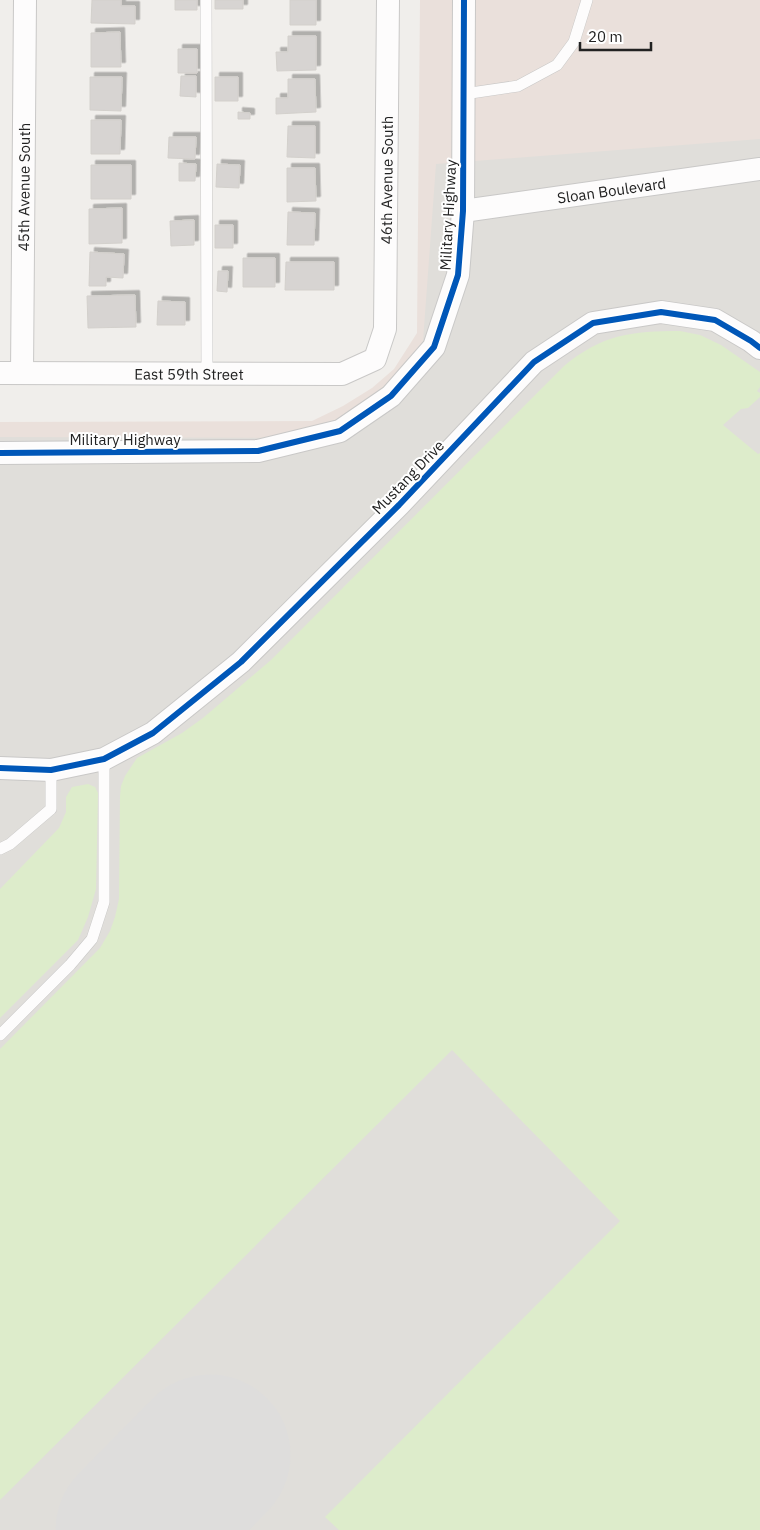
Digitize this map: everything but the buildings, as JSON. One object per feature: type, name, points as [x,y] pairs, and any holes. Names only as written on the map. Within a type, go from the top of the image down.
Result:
[{"type":"street","name":"45th Avenue South","points":[[11,373],[25,0]]},
{"type":"street","name":"46th Avenue South","points":[[375,359],[385,329],[388,0]]},
{"type":"street","name":"Military Highway","points":[[0,453],[258,451],[340,431],[391,396],[434,347],[458,275],[463,211],[464,0]]},
{"type":"street","name":"Sloan Boulevard","points":[[463,211],[760,169]]},
{"type":"street","name":"Mustang Drive","points":[[0,768],[51,770],[104,759],[153,733],[241,662],[399,504],[534,362],[593,323],[661,312],[706,318],[715,320],[752,341],[760,348]]},
{"type":"street","name":"East 59th Street","points":[[11,373],[342,374],[375,359]]},
{"type":"lane","points":[[206,0],[207,374]]},
{"type":"lane","points":[[464,94],[518,86],[557,65],[574,42],[587,0]]},
{"type":"lane","points":[[0,1035],[70,965],[92,938],[104,902],[104,759]]},
{"type":"lane","points":[[0,849],[10,844],[51,809],[51,770]]},
{"type":"shaded area","points":[[420,0],[760,0],[760,322],[0,916],[0,422],[312,421],[343,406],[372,388],[394,369],[417,333]]},
{"type":"shaded area","points":[[760,139],[760,1530],[0,1530],[0,437],[322,438],[378,397],[423,341],[436,164]]},
{"type":"green space","points":[[680,331],[700,335],[721,345],[760,372],[760,387],[757,391],[760,393],[760,397],[748,408],[741,409],[723,425],[758,454],[760,453],[760,1530],[339,1530],[325,1517],[620,1221],[452,1050],[0,1500],[0,1049],[100,948],[110,931],[119,899],[120,796],[125,776],[137,758],[182,733],[203,718],[271,660],[564,366],[592,347],[619,336],[647,332]]},
{"type":"green space","points":[[88,784],[95,787],[98,793],[96,889],[88,917],[78,940],[0,1018],[0,889],[59,828],[66,812],[66,797],[72,787]]},
{"type":"runway","points":[[136,1530],[210,1455]]},
{"type":"cycle path","points":[[0,453],[258,451],[340,431],[391,396],[434,347],[458,275],[463,211],[464,0]]},
{"type":"cycle path","points":[[0,768],[51,770],[104,759],[153,733],[241,662],[399,505],[534,362],[593,323],[661,312],[715,320],[760,348]]}]
